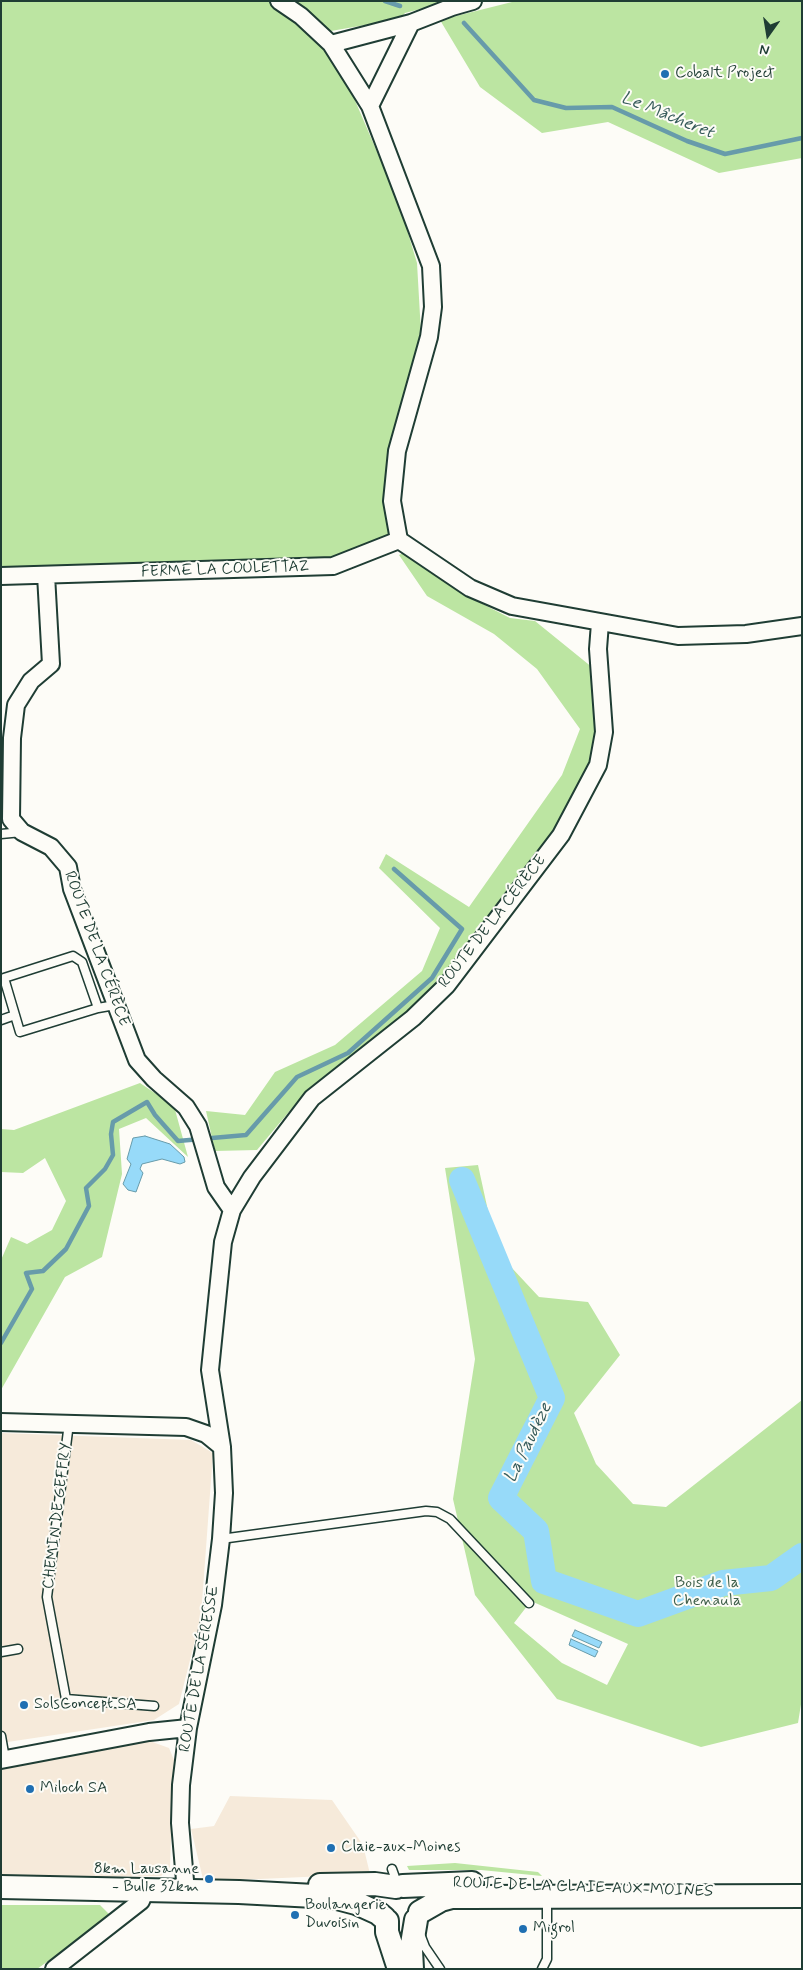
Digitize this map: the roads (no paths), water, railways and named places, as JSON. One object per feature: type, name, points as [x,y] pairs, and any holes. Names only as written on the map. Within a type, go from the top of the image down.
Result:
[{"type":"main road","name":"ROUTE DE LA CLAIE-AUX-MOINES","points":[[238,1892],[325,1884],[398,1882],[476,1883],[547,1891]]},
{"type":"main road","points":[[412,1969],[412,1950],[421,1905],[418,1895],[398,1882],[382,1899],[382,1912],[386,1919],[395,1926],[401,1927],[411,1924],[418,1916]]},
{"type":"main road","name":"ROUTE DE LA CLAIE-AUX-MOINES","points":[[1,1888],[238,1892],[334,1897],[356,1903],[378,1913],[386,1919]]},
{"type":"main road","name":"ROUTE DE LA CLAIE-AUX-MOINES","points":[[418,1916],[441,1900],[452,1897],[547,1891],[802,1896]]},
{"type":"main road","points":[[386,1919],[387,1932],[399,1969]]},
{"type":"street","points":[[279,1],[301,16],[331,44],[370,106],[431,266],[433,307],[429,337],[396,459],[392,501],[399,540],[470,588],[512,606],[678,636],[746,634],[802,626]]},
{"type":"street","points":[[331,44],[411,23],[473,1]]},
{"type":"street","points":[[370,106],[411,23]]},
{"type":"street","name":"FERME LA COULETTAZ","points":[[1,576],[333,566],[399,540]]},
{"type":"street","points":[[22,832],[12,820],[12,738],[16,704],[31,681],[51,664],[46,575]]},
{"type":"street","name":"ROUTE DE LA CÉRÈCE","points":[[222,1447],[210,1370],[223,1242],[232,1210],[252,1177],[312,1098],[413,1018],[447,985],[561,835],[598,765],[604,732],[598,649],[600,623]]},
{"type":"street","name":"ROUTE DE LA CÉRÈCE","points":[[22,832],[51,847],[68,867],[72,889],[137,1060],[154,1079],[186,1107],[198,1126],[216,1187],[232,1210]]},
{"type":"street","name":"CHEMIN DE GEFFRY","points":[[1,1422],[186,1427],[206,1434],[222,1447]]},
{"type":"street","name":"ROUTE DE LA SÉRESSE","points":[[186,1892],[180,1823],[181,1785],[188,1728],[213,1605],[221,1539],[224,1493],[222,1447]]},
{"type":"street","points":[[3,1760],[149,1732],[188,1728]]},
{"type":"street","points":[[54,1969],[141,1901],[146,1891]]},
{"type":"lane","points":[[1,834],[22,832]]},
{"type":"lane","points":[[98,1008],[82,962],[73,956],[3,976],[20,1032],[98,1008],[115,1005]]},
{"type":"lane","points":[[1,1020],[15,1015]]},
{"type":"lane","name":"CHEMIN DE GEFFRY","points":[[69,1423],[48,1597],[66,1699],[154,1706]]},
{"type":"lane","points":[[221,1539],[426,1510],[437,1512],[450,1520],[528,1603]]},
{"type":"lane","points":[[1,1652],[18,1649]]},
{"type":"lane","points":[[1,1736],[3,1760]]},
{"type":"lane","points":[[542,1969],[547,1959],[547,1891]]},
{"type":"lane","points":[[418,1916],[420,1934],[440,1969]]},
{"type":"water","points":[[145,1136],[170,1144],[184,1157],[185,1162],[180,1164],[162,1159],[142,1164],[140,1169],[143,1173],[136,1192],[128,1190],[123,1184],[131,1164],[127,1159],[133,1138]]},
{"type":"water","points":[[575,1630],[602,1642],[599,1648],[572,1636]]},
{"type":"water","points":[[571,1639],[598,1651],[595,1657],[569,1645]]},
{"type":"waterway","name":"Le Mâcheret","points":[[385,1],[400,6]]},
{"type":"waterway","name":"Le Mâcheret","points":[[464,23],[534,100],[566,108],[612,107],[687,141],[725,154],[802,138]]},
{"type":"waterway","name":"La Paudèze","points":[[1,1343],[32,1289],[26,1273],[43,1271],[66,1249],[89,1206],[86,1188],[105,1169],[113,1155],[111,1134],[113,1122],[147,1102],[155,1115],[178,1141],[246,1135],[297,1077],[348,1053],[432,978],[462,929],[394,869]]},
{"type":"waterway","name":"La Paudèze","points":[[462,1180],[552,1398],[501,1498],[536,1531],[544,1581],[638,1614],[723,1583],[771,1578],[802,1556]]},
{"type":"place","name":"Cobalt Project","points":[[665,74]]},
{"type":"place","name":"SolsConcept SA","points":[[24,1705]]},
{"type":"place","name":"Miloch SA","points":[[30,1789]]},
{"type":"place","name":"Claie-aux-Moines","points":[[331,1848]]},
{"type":"place","name":"8km Lausanne - Bulle 32km","points":[[209,1879]]},
{"type":"place","name":"Boulangerie Duvoisin","points":[[295,1915]]},
{"type":"place","name":"Migrol","points":[[523,1929]]},
{"type":"park label","name":"Bois de la Chenaula","points":[[707,1593]]}]
